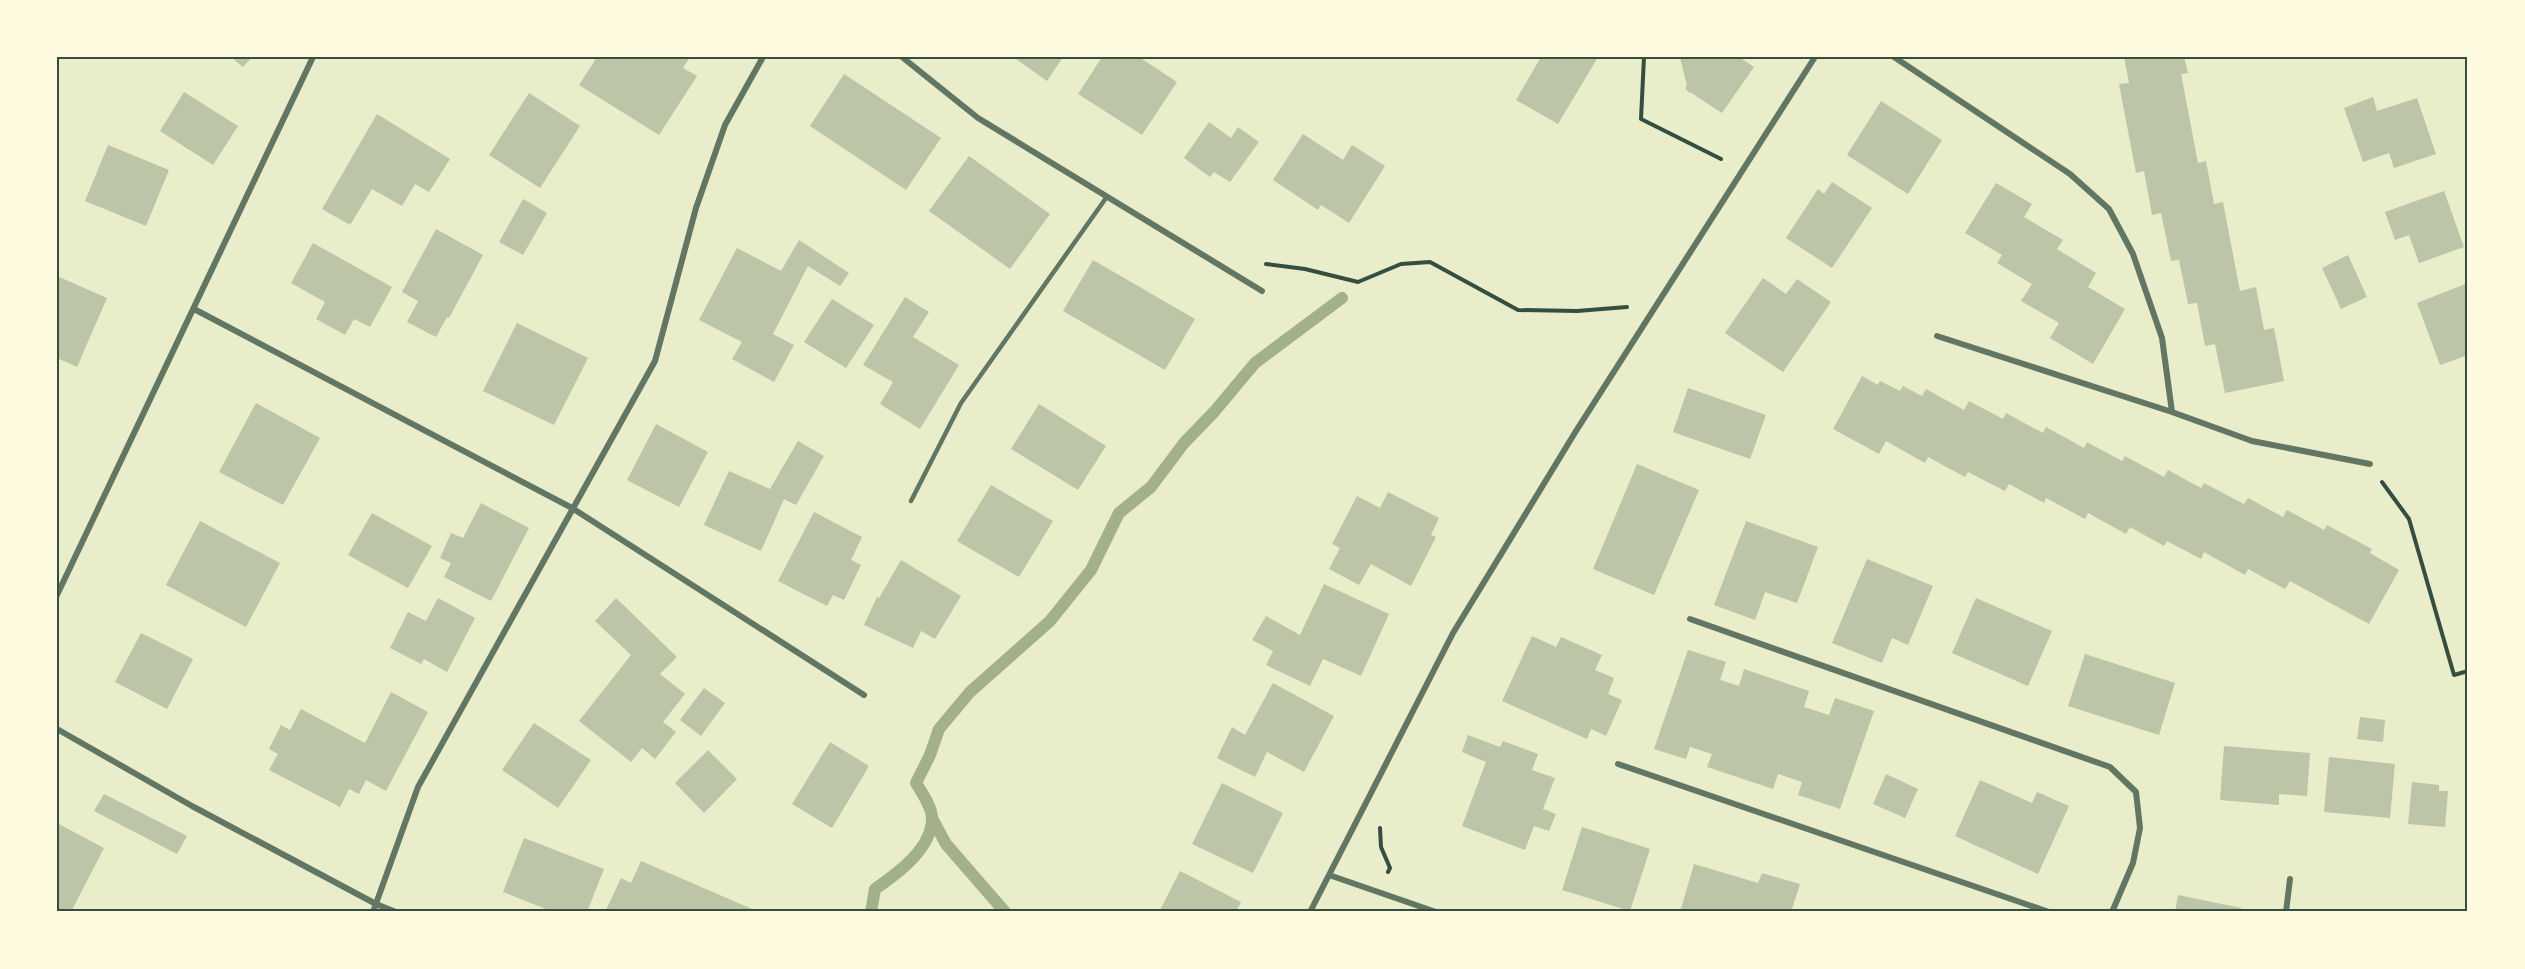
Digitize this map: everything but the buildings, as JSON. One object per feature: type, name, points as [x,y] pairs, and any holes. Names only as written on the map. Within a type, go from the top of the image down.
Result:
[{"type":"street","points":[[57,595],[313,57]]},
{"type":"street","points":[[373,912],[418,787],[655,361],[696,208],[722,136],[763,57]]},
{"type":"street","points":[[902,57],[978,118],[1262,291]]},
{"type":"street","points":[[1310,912],[1453,633],[1576,431],[1815,57]]},
{"type":"street","points":[[1894,57],[2070,174],[2109,209],[2133,254],[2162,338],[2172,412]]},
{"type":"street","points":[[194,309],[572,508],[864,695]]},
{"type":"street","points":[[1937,336],[2172,412],[2252,441],[2370,464]]},
{"type":"street","points":[[1690,619],[2110,767],[2136,792],[2140,828],[2133,863],[2112,912]]},
{"type":"street","points":[[57,729],[192,806],[376,904],[396,912]]},
{"type":"street","points":[[1618,764],[2049,912]]},
{"type":"street","points":[[1329,874],[1436,912]]},
{"type":"street","points":[[2286,912],[2290,879]]},
{"type":"lane","points":[[911,501],[961,404],[1106,198]]},
{"type":"path","points":[[1644,57],[1641,119],[1743,170]]},
{"type":"path","points":[[1238,277],[1265,264],[1305,269],[1358,282],[1401,264],[1430,262],[1518,310],[1577,311],[1657,304]]},
{"type":"path","points":[[2370,464],[2409,519],[2454,675],[2468,671]]},
{"type":"path","points":[[1380,822],[1381,847],[1390,868],[1381,892]]},
{"type":"waterway","points":[[871,912],[875,889],[903,868],[927,839],[932,817],[926,799],[916,783],[930,755],[939,729],[970,692],[1050,621],[1091,570],[1119,513],[1151,487],[1184,443],[1214,412],[1255,363],[1342,298]]},
{"type":"waterway","points":[[932,818],[946,844],[1005,912]]}]
